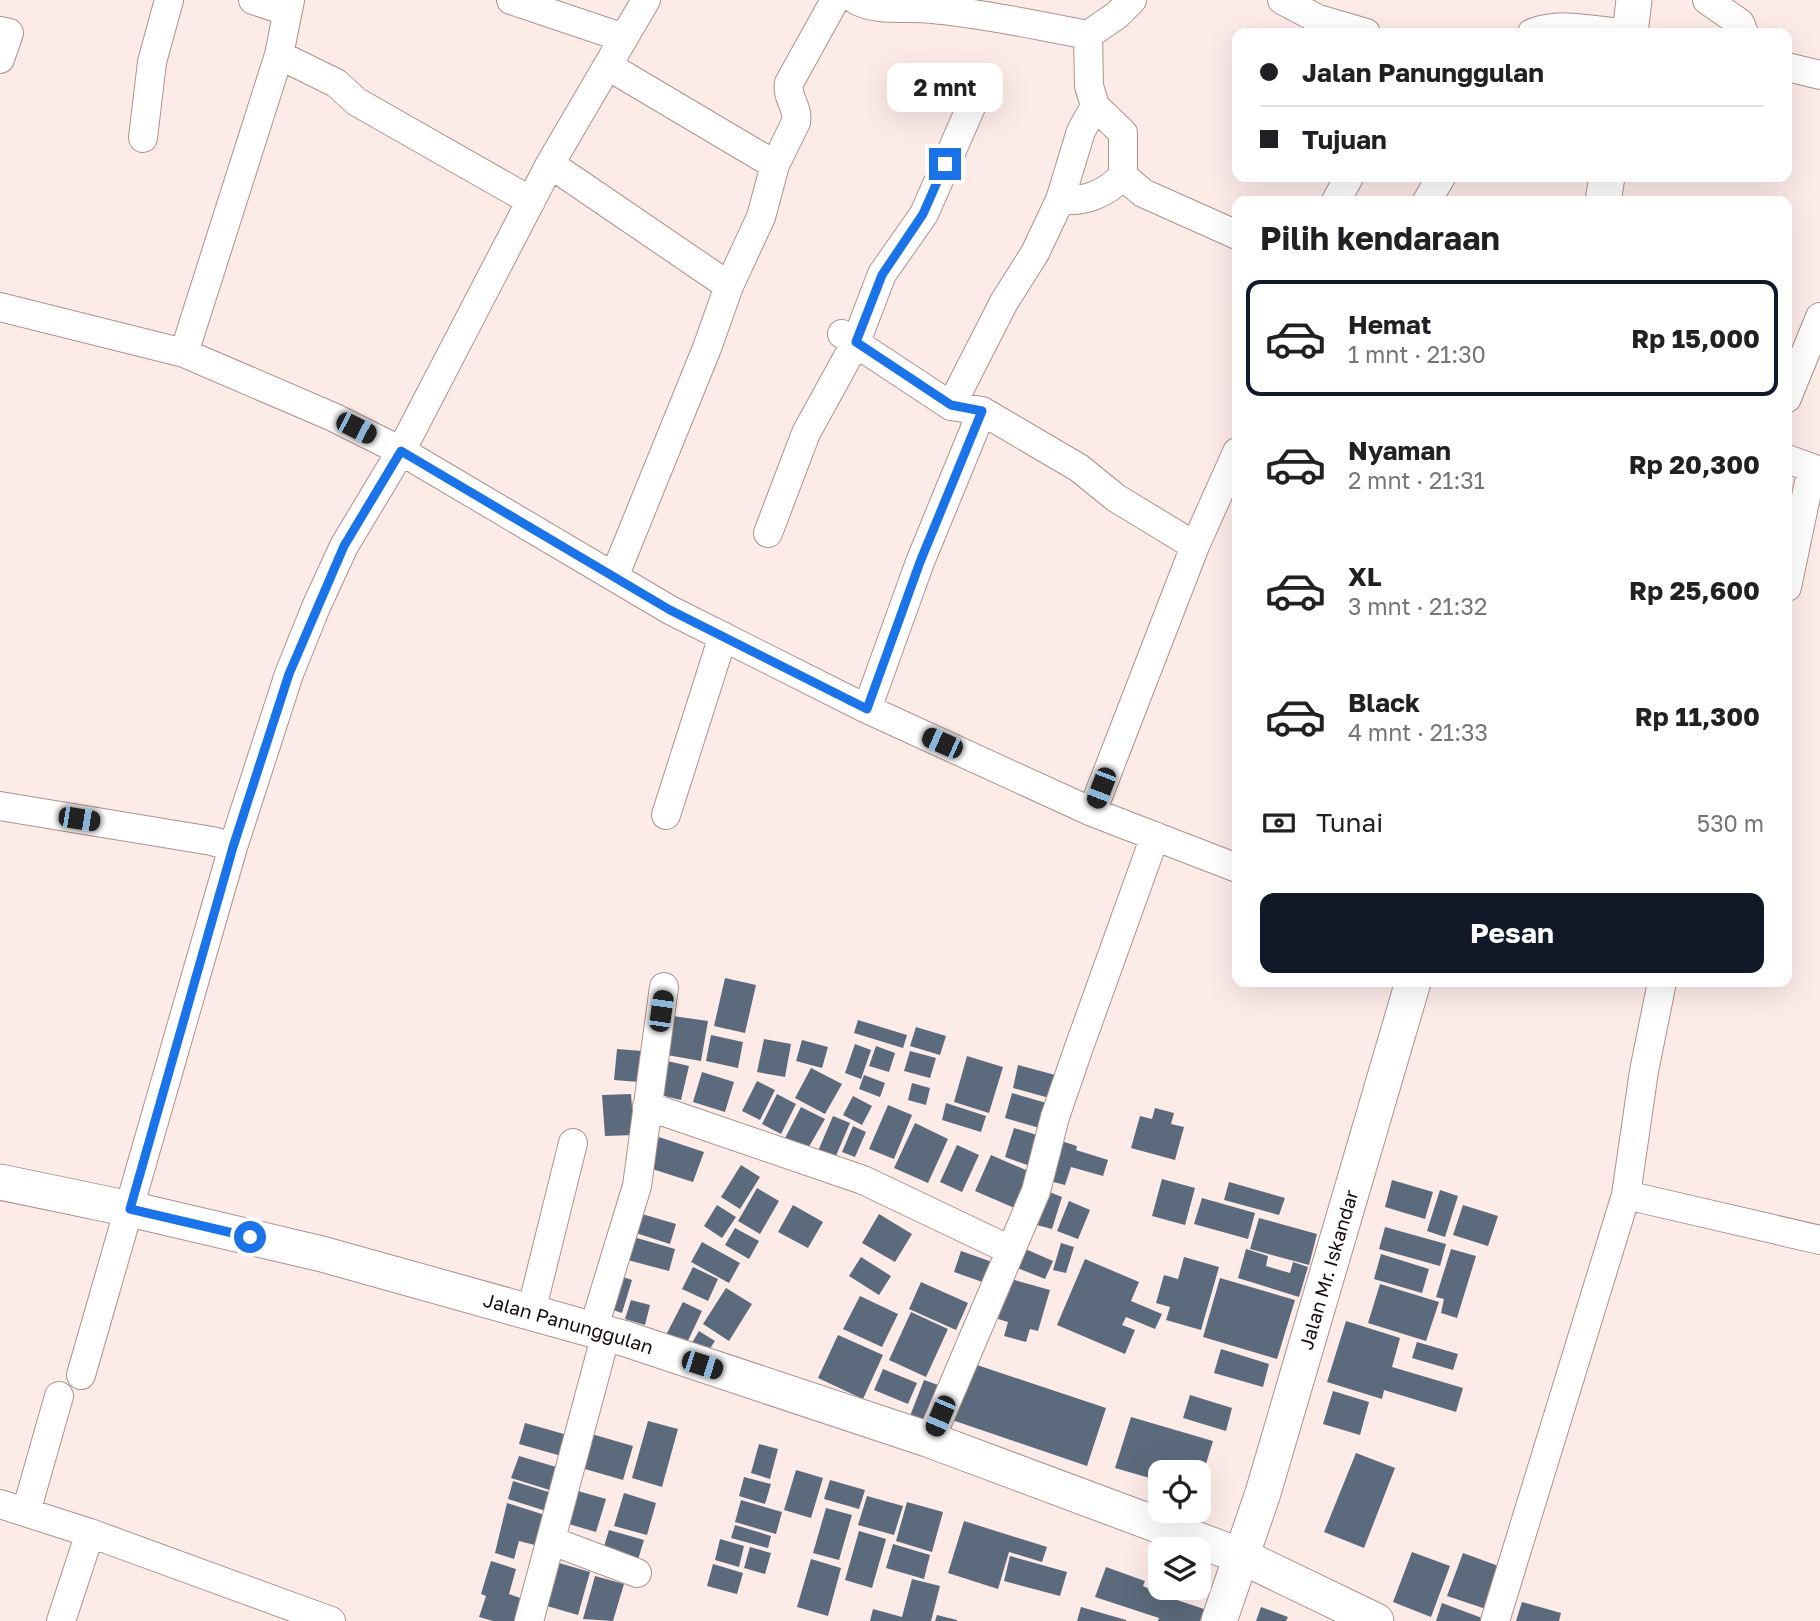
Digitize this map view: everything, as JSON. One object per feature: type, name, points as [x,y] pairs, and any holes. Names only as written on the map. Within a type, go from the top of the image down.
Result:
[{"type":"main road","points":[[1631,28],[1634,0]]},
{"type":"main road","name":"Jalan Mr. Iskandar","points":[[1230,1588],[1264,1493],[1412,987]]},
{"type":"main road","name":"Jalan Panunggulan","points":[[0,1182],[322,1254],[600,1332],[930,1440],[1230,1588],[1376,1621]]},
{"type":"street","points":[[143,138],[152,62],[169,0]]},
{"type":"street","points":[[184,353],[279,55],[288,6],[253,0]]},
{"type":"street","points":[[511,0],[624,38]]},
{"type":"street","points":[[81,1375],[233,847],[289,674],[316,607],[344,546],[401,451],[550,164],[646,0]]},
{"type":"street","points":[[614,577],[708,348],[729,286],[761,217],[775,164],[797,117],[787,92],[789,83],[835,0]]},
{"type":"street","points":[[856,0],[872,5],[931,8],[1005,19],[1088,35],[1117,15],[1132,0]]},
{"type":"street","points":[[1282,0],[1321,9],[1357,28]]},
{"type":"street","points":[[1707,0],[1740,23],[1742,28]]},
{"type":"street","points":[[1546,28],[1572,28]]},
{"type":"street","points":[[0,31],[9,33],[0,59]]},
{"type":"street","points":[[1060,200],[1088,199],[1112,188],[1123,176],[1123,133],[1095,106],[1089,86],[1088,35]]},
{"type":"street","points":[[279,55],[336,83],[357,102],[531,201]]},
{"type":"street","points":[[607,66],[775,164]]},
{"type":"street","points":[[1792,68],[1820,75]]},
{"type":"street","points":[[768,533],[806,433],[849,338],[882,275],[923,214],[978,91]]},
{"type":"street","points":[[951,405],[1004,302],[1035,253],[1060,200],[1081,131],[1095,106]]},
{"type":"street","points":[[550,164],[729,286]]},
{"type":"street","points":[[1123,176],[1143,193],[1232,233]]},
{"type":"street","points":[[0,307],[184,353],[333,416],[401,451],[614,577],[867,709],[1092,812],[1232,866]]},
{"type":"street","points":[[1792,386],[1820,317]]},
{"type":"street","points":[[849,338],[951,405],[982,411],[1079,468],[1116,498],[1195,546]]},
{"type":"street","points":[[867,709],[920,562],[982,411]]},
{"type":"street","points":[[1092,812],[1195,546],[1232,463]]},
{"type":"street","points":[[1792,555],[1806,466]]},
{"type":"street","points":[[666,815],[723,636]]},
{"type":"street","points":[[0,806],[212,841],[233,847]]},
{"type":"street","points":[[930,1440],[1036,1191],[1074,1061],[1155,836]]},
{"type":"street","points":[[1495,1621],[1626,1195],[1644,1071],[1661,987]]},
{"type":"street","points":[[529,1621],[552,1541],[637,1186],[664,988]]},
{"type":"street","points":[[647,1105],[863,1180],[1010,1250]]},
{"type":"street","points":[[531,1312],[573,1143]]},
{"type":"street","points":[[1626,1195],[1820,1240]]},
{"type":"street","points":[[59,1396],[13,1508],[90,1533],[331,1621]]},
{"type":"street","points":[[61,1621],[90,1533]]},
{"type":"street","points":[[552,1541],[637,1573]]},
{"type":"building","points":[[725,978],[756,985],[745,1033],[714,1026]]},
{"type":"building","points":[[673,1016],[708,1021],[701,1061],[667,1055]]},
{"type":"building","points":[[858,1020],[907,1035],[903,1048],[854,1033]]},
{"type":"building","points":[[916,1027],[946,1036],[940,1055],[910,1046]]},
{"type":"building","points":[[711,1035],[743,1042],[738,1068],[706,1061]]},
{"type":"building","points":[[764,1039],[791,1044],[785,1077],[757,1072]]},
{"type":"building","points":[[802,1040],[828,1047],[822,1068],[796,1061]]},
{"type":"building","points":[[855,1044],[871,1050],[861,1079],[845,1073]]},
{"type":"building","points":[[876,1046],[895,1053],[889,1072],[869,1066]]},
{"type":"building","points":[[617,1049],[642,1051],[639,1082],[614,1080]]},
{"type":"building","points":[[910,1051],[936,1058],[930,1078],[904,1071]]},
{"type":"building","points":[[967,1056],[1003,1067],[989,1113],[954,1102]]},
{"type":"building","points":[[663,1060],[689,1066],[681,1100],[656,1094]]},
{"type":"building","points":[[1018,1065],[1059,1076],[1053,1099],[1013,1088]]},
{"type":"building","points":[[811,1068],[842,1084],[825,1114],[795,1098]]},
{"type":"building","points":[[702,1072],[734,1082],[725,1112],[693,1102]]},
{"type":"building","points":[[864,1075],[885,1083],[880,1097],[859,1089]]},
{"type":"building","points":[[757,1081],[775,1090],[760,1120],[742,1111]]},
{"type":"building","points":[[912,1083],[930,1088],[926,1105],[908,1100]]},
{"type":"building","points":[[1012,1093],[1050,1104],[1043,1129],[1005,1118]]},
{"type":"building","points":[[631,1094],[634,1135],[605,1136],[602,1095]]},
{"type":"building","points":[[777,1094],[796,1104],[781,1134],[762,1124]]},
{"type":"building","points":[[853,1096],[872,1106],[862,1125],[843,1115]]},
{"type":"building","points":[[946,1103],[986,1116],[981,1132],[942,1120]]},
{"type":"building","points":[[888,1105],[912,1115],[894,1159],[869,1149]]},
{"type":"building","points":[[801,1107],[825,1119],[803,1157],[780,1148]]},
{"type":"building","points":[[1155,1108],[1174,1113],[1171,1124],[1184,1127],[1175,1160],[1131,1148],[1140,1116],[1152,1119]]},
{"type":"building","points":[[833,1116],[850,1123],[832,1165],[815,1158]]},
{"type":"building","points":[[915,1123],[948,1139],[928,1183],[894,1168]]},
{"type":"building","points":[[853,1126],[866,1132],[855,1157],[842,1152]]},
{"type":"building","points":[[1014,1128],[1040,1136],[1030,1166],[1005,1157]]},
{"type":"building","points":[[659,1137],[704,1152],[693,1182],[649,1168]]},
{"type":"building","points":[[1058,1140],[1077,1146],[1076,1150],[1108,1160],[1103,1176],[1071,1167],[1065,1185],[1046,1180]]},
{"type":"building","points":[[957,1145],[979,1155],[962,1192],[940,1182]]},
{"type":"building","points":[[991,1155],[1035,1174],[1019,1210],[975,1191]]},
{"type":"building","points":[[741,1165],[760,1177],[740,1209],[721,1197]]},
{"type":"building","points":[[1162,1179],[1195,1188],[1185,1225],[1152,1216]]},
{"type":"building","points":[[1392,1180],[1433,1192],[1425,1219],[1385,1207]]},
{"type":"building","points":[[1229,1182],[1285,1198],[1279,1215],[1224,1200]]},
{"type":"building","points":[[757,1188],[779,1201],[760,1234],[738,1221]]},
{"type":"building","points":[[1044,1190],[1062,1197],[1052,1229],[1033,1224]]},
{"type":"building","points":[[1440,1190],[1458,1196],[1445,1237],[1427,1231]]},
{"type":"building","points":[[1202,1198],[1255,1213],[1248,1239],[1194,1224]]},
{"type":"building","points":[[1069,1201],[1090,1210],[1078,1239],[1057,1231]]},
{"type":"building","points":[[717,1205],[736,1217],[722,1238],[704,1226]]},
{"type":"building","points":[[793,1205],[823,1222],[808,1248],[778,1232]]},
{"type":"building","points":[[1463,1205],[1498,1216],[1488,1246],[1453,1235]]},
{"type":"building","points":[[642,1214],[676,1224],[670,1244],[636,1233]]},
{"type":"building","points":[[879,1214],[912,1234],[895,1262],[862,1243]]},
{"type":"building","points":[[1259,1218],[1317,1234],[1309,1265],[1250,1249]]},
{"type":"building","points":[[1385,1227],[1446,1244],[1440,1266],[1379,1249]]},
{"type":"building","points":[[735,1228],[759,1241],[749,1259],[725,1245]]},
{"type":"building","points":[[630,1236],[675,1249],[669,1271],[624,1259]]},
{"type":"building","points":[[702,1242],[740,1263],[729,1283],[691,1262]]},
{"type":"building","points":[[1061,1243],[1074,1247],[1066,1273],[1053,1270]]},
{"type":"building","points":[[1023,1248],[1053,1261],[1045,1279],[1015,1267]]},
{"type":"building","points":[[1246,1249],[1268,1256],[1266,1266],[1290,1273],[1293,1262],[1308,1267],[1299,1297],[1238,1278]]},
{"type":"building","points":[[1451,1249],[1476,1256],[1457,1318],[1441,1313],[1444,1299],[1436,1297]]},
{"type":"building","points":[[961,1251],[995,1263],[988,1284],[954,1272]]},
{"type":"building","points":[[1381,1254],[1429,1269],[1422,1293],[1374,1279]]},
{"type":"building","points":[[861,1257],[891,1276],[879,1295],[849,1276]]},
{"type":"building","points":[[1184,1257],[1219,1267],[1201,1330],[1166,1320],[1170,1307],[1156,1303],[1164,1275],[1178,1279]]},
{"type":"building","points":[[1085,1259],[1139,1282],[1131,1301],[1162,1314],[1155,1329],[1126,1317],[1122,1325],[1135,1330],[1125,1354],[1057,1325]]},
{"type":"building","points":[[693,1267],[718,1279],[708,1301],[682,1289]]},
{"type":"building","points":[[614,1274],[632,1280],[622,1313],[604,1307]]},
{"type":"building","points":[[1220,1278],[1295,1300],[1277,1359],[1203,1337]]},
{"type":"building","points":[[1011,1279],[1050,1290],[1038,1331],[1030,1329],[1026,1342],[1004,1336],[1008,1322],[998,1319]]},
{"type":"building","points":[[921,1282],[968,1303],[956,1330],[909,1309]]},
{"type":"building","points":[[1380,1284],[1439,1302],[1426,1341],[1368,1323]]},
{"type":"building","points":[[726,1288],[752,1304],[729,1341],[703,1324]]},
{"type":"building","points":[[860,1296],[898,1314],[882,1347],[843,1329]]},
{"type":"building","points":[[631,1300],[650,1305],[645,1325],[625,1319]]},
{"type":"building","points":[[683,1302],[702,1311],[686,1345],[666,1335]]},
{"type":"building","points":[[911,1312],[948,1329],[926,1377],[889,1360]]},
{"type":"building","points":[[1346,1321],[1400,1338],[1392,1367],[1463,1388],[1456,1412],[1384,1390],[1382,1399],[1327,1382]]},
{"type":"building","points":[[699,1331],[715,1341],[705,1356],[690,1346]]},
{"type":"building","points":[[838,1335],[883,1355],[863,1399],[818,1378]]},
{"type":"building","points":[[1417,1342],[1458,1354],[1453,1370],[1412,1358]]},
{"type":"building","points":[[1221,1349],[1269,1364],[1263,1387],[1214,1373]]},
{"type":"building","points":[[971,1363],[1106,1408],[1087,1466],[952,1420]]},
{"type":"building","points":[[883,1369],[917,1383],[908,1404],[874,1390]]},
{"type":"building","points":[[924,1380],[941,1386],[928,1423],[910,1416]]},
{"type":"building","points":[[1333,1391],[1369,1402],[1360,1435],[1323,1424]]},
{"type":"building","points":[[1190,1395],[1232,1408],[1226,1431],[1183,1418]]},
{"type":"building","points":[[1131,1417],[1213,1441],[1207,1460],[1148,1460],[1148,1478],[1115,1468]]},
{"type":"building","points":[[648,1421],[678,1429],[662,1487],[632,1478]]},
{"type":"building","points":[[525,1423],[571,1436],[565,1457],[519,1444]]},
{"type":"building","points":[[588,1433],[633,1446],[623,1480],[578,1467]]},
{"type":"building","points":[[759,1444],[778,1449],[770,1479],[751,1473]]},
{"type":"building","points":[[1356,1453],[1395,1468],[1364,1548],[1324,1532]]},
{"type":"building","points":[[519,1456],[563,1469],[556,1492],[511,1478]]},
{"type":"building","points":[[796,1470],[823,1478],[811,1518],[784,1510]]},
{"type":"building","points":[[744,1477],[771,1484],[765,1504],[739,1496]]},
{"type":"building","points":[[830,1480],[865,1490],[859,1509],[824,1499]]},
{"type":"building","points":[[513,1481],[555,1494],[549,1512],[508,1499]]},
{"type":"building","points":[[571,1489],[606,1499],[596,1532],[562,1522]]},
{"type":"building","points":[[624,1493],[656,1503],[647,1535],[614,1526]]},
{"type":"building","points":[[867,1496],[903,1506],[894,1535],[858,1525]]},
{"type":"building","points":[[741,1500],[782,1512],[776,1534],[735,1522]]},
{"type":"building","points":[[907,1502],[943,1512],[932,1552],[896,1541]]},
{"type":"building","points":[[507,1503],[548,1516],[539,1546],[519,1541],[514,1559],[495,1553]]},
{"type":"building","points":[[826,1508],[852,1515],[839,1560],[813,1553]]},
{"type":"building","points":[[964,1521],[1047,1547],[1042,1562],[1009,1552],[998,1589],[948,1573]]},
{"type":"building","points":[[735,1525],[771,1536],[768,1548],[731,1538]]},
{"type":"building","points":[[609,1530],[644,1540],[636,1566],[601,1556]]},
{"type":"building","points":[[859,1531],[886,1539],[872,1588],[845,1580]]},
{"type":"building","points":[[720,1539],[744,1546],[739,1567],[715,1560]]},
{"type":"building","points":[[893,1544],[930,1555],[924,1579],[886,1568]]},
{"type":"building","points":[[750,1547],[771,1553],[765,1574],[744,1568]]},
{"type":"building","points":[[1412,1552],[1450,1566],[1431,1617],[1393,1602]]},
{"type":"building","points":[[1463,1553],[1504,1568],[1489,1610],[1447,1596]]},
{"type":"building","points":[[1010,1556],[1067,1572],[1060,1596],[1004,1581]]},
{"type":"building","points":[[811,1559],[841,1568],[828,1616],[797,1607]]},
{"type":"building","points":[[491,1561],[516,1569],[509,1594],[529,1601],[524,1621],[493,1621],[479,1617],[486,1596],[481,1594]]},
{"type":"building","points":[[559,1563],[590,1572],[578,1615],[547,1606]]},
{"type":"building","points":[[713,1564],[743,1573],[737,1594],[707,1586]]},
{"type":"building","points":[[1106,1567],[1145,1581],[1143,1586],[1148,1588],[1148,1600],[1177,1600],[1204,1609],[1200,1621],[1158,1621],[1159,1618],[1095,1597]]},
{"type":"building","points":[[595,1576],[624,1584],[613,1621],[583,1619]]},
{"type":"building","points":[[912,1579],[940,1586],[931,1621],[870,1621],[873,1609],[902,1617]]},
{"type":"building","points":[[1522,1602],[1561,1613],[1559,1621],[1516,1621]]},
{"type":"building","points":[[1442,1603],[1482,1618],[1481,1621],[1436,1621]]},
{"type":"building","points":[[1081,1607],[1126,1620],[1126,1621],[1077,1621]]},
{"type":"building","points":[[1261,1607],[1288,1617],[1286,1621],[1256,1621]]},
{"type":"building","points":[[937,1615],[957,1620],[957,1621],[935,1621]]},
{"type":"route","points":[[250,1237],[130,1209],[233,847],[289,674],[344,546],[401,451],[670,610],[867,709],[920,562],[982,411],[951,405],[856,342],[882,275],[923,214],[945,164]]}]
